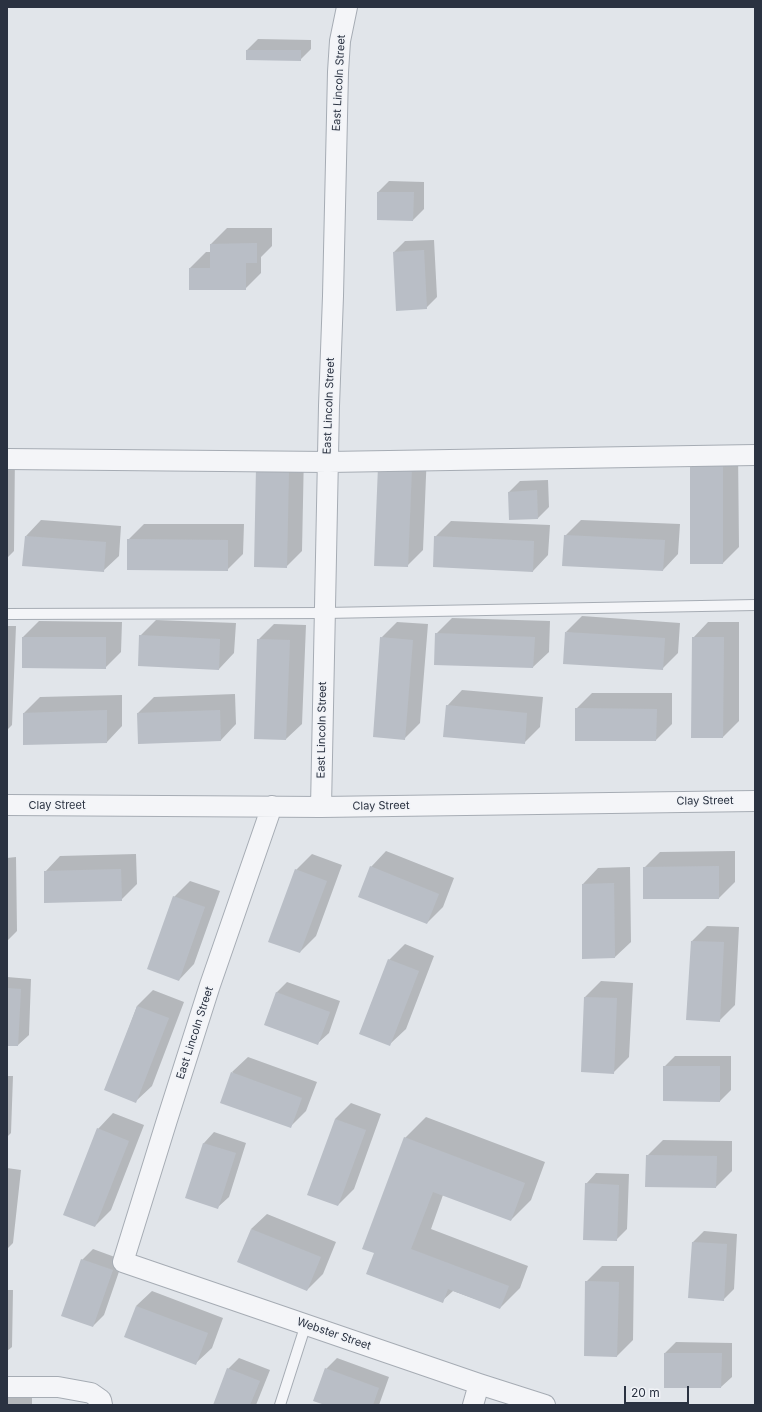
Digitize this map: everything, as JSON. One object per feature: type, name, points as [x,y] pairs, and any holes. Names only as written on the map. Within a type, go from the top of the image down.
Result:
[{"type":"street","name":"East Lincoln Street","points":[[321,806],[338,72],[340,41],[347,7]]},
{"type":"street","points":[[7,459],[328,462],[755,455]]},
{"type":"street","name":"Clay Street","points":[[7,805],[321,806],[755,801]]},
{"type":"street","name":"East Lincoln Street","points":[[123,1262],[208,993],[272,806]]},
{"type":"street","name":"Webster Street","points":[[123,1262],[479,1384],[545,1405]]},
{"type":"street","points":[[473,1405],[479,1384]]},
{"type":"street","points":[[7,1387],[58,1387],[90,1393],[101,1400],[102,1405]]},
{"type":"lane","points":[[7,614],[325,613],[755,605]]},
{"type":"lane","points":[[280,1405],[306,1324]]},
{"type":"building","points":[[246,50],[301,50],[301,61],[246,60]]},
{"type":"building","points":[[377,192],[414,192],[413,221],[377,220]]},
{"type":"building","points":[[257,243],[257,263],[246,263],[246,290],[189,290],[189,268],[210,268],[210,244]]},
{"type":"building","points":[[424,250],[427,309],[396,311],[393,252]]},
{"type":"building","points":[[690,465],[723,465],[723,564],[690,564]]},
{"type":"building","points":[[378,466],[412,467],[408,567],[374,566]]},
{"type":"building","points":[[256,467],[289,468],[287,568],[254,567]]},
{"type":"building","points":[[537,490],[538,519],[509,520],[508,492]]},
{"type":"building","points":[[564,535],[665,540],[663,571],[562,566]]},
{"type":"building","points":[[25,536],[106,542],[104,572],[22,566]]},
{"type":"building","points":[[434,536],[534,541],[533,572],[433,567]]},
{"type":"building","points":[[127,539],[228,540],[228,571],[127,570]]},
{"type":"building","points":[[565,632],[665,638],[663,670],[563,664]]},
{"type":"building","points":[[435,633],[535,637],[533,668],[434,665]]},
{"type":"building","points":[[139,635],[220,639],[219,670],[138,666]]},
{"type":"building","points":[[22,637],[106,637],[106,669],[22,668]]},
{"type":"building","points":[[380,637],[413,640],[405,740],[373,737]]},
{"type":"building","points":[[692,637],[724,637],[723,738],[691,738]]},
{"type":"building","points":[[257,639],[290,640],[286,740],[254,739]]},
{"type":"building","points":[[446,705],[527,713],[525,744],[443,737]]},
{"type":"building","points":[[575,708],[657,709],[656,741],[575,741]]},
{"type":"building","points":[[107,710],[107,743],[23,745],[23,713]]},
{"type":"building","points":[[220,710],[221,741],[138,744],[137,713]]},
{"type":"building","points":[[370,866],[439,894],[427,924],[358,897]]},
{"type":"building","points":[[719,866],[719,899],[643,899],[643,867]]},
{"type":"building","points":[[121,869],[122,901],[44,903],[44,871]]},
{"type":"building","points":[[295,869],[327,881],[300,953],[268,942]]},
{"type":"building","points":[[614,883],[615,958],[582,959],[582,884]]},
{"type":"building","points":[[173,896],[205,907],[179,981],[147,969]]},
{"type":"building","points":[[691,941],[724,942],[720,1022],[686,1020]]},
{"type":"building","points":[[388,959],[419,971],[390,1046],[359,1034]]},
{"type":"building","points":[[7,988],[21,989],[18,1046],[7,1046]]},
{"type":"building","points":[[276,992],[330,1012],[318,1045],[264,1025]]},
{"type":"building","points":[[584,997],[617,998],[614,1074],[581,1072]]},
{"type":"building","points":[[137,1006],[169,1018],[136,1103],[104,1090]]},
{"type":"building","points":[[663,1066],[720,1066],[720,1102],[663,1101]]},
{"type":"building","points":[[231,1072],[302,1098],[291,1128],[220,1103]]},
{"type":"building","points":[[335,1119],[366,1130],[338,1206],[307,1195]]},
{"type":"building","points":[[97,1128],[129,1141],[95,1227],[63,1215]]},
{"type":"building","points":[[404,1137],[525,1183],[511,1221],[433,1192],[411,1249],[509,1286],[500,1309],[448,1289],[443,1303],[366,1274],[374,1253],[362,1249]]},
{"type":"building","points":[[203,1143],[236,1153],[218,1209],[185,1198]]},
{"type":"building","points":[[646,1155],[717,1156],[716,1188],[645,1187]]},
{"type":"building","points":[[585,1183],[619,1185],[617,1241],[583,1240]]},
{"type":"building","points":[[251,1229],[321,1257],[307,1291],[237,1262]]},
{"type":"building","points":[[692,1242],[727,1244],[724,1301],[688,1298]]},
{"type":"building","points":[[81,1259],[113,1270],[93,1327],[61,1316]]},
{"type":"building","points":[[585,1281],[619,1282],[617,1357],[584,1356]]},
{"type":"building","points":[[136,1306],[208,1333],[196,1365],[124,1337]]},
{"type":"building","points":[[664,1353],[722,1353],[721,1388],[664,1388]]},
{"type":"building","points":[[227,1368],[260,1381],[250,1405],[213,1405]]},
{"type":"building","points":[[325,1368],[379,1388],[373,1405],[325,1405],[313,1401]]}]
